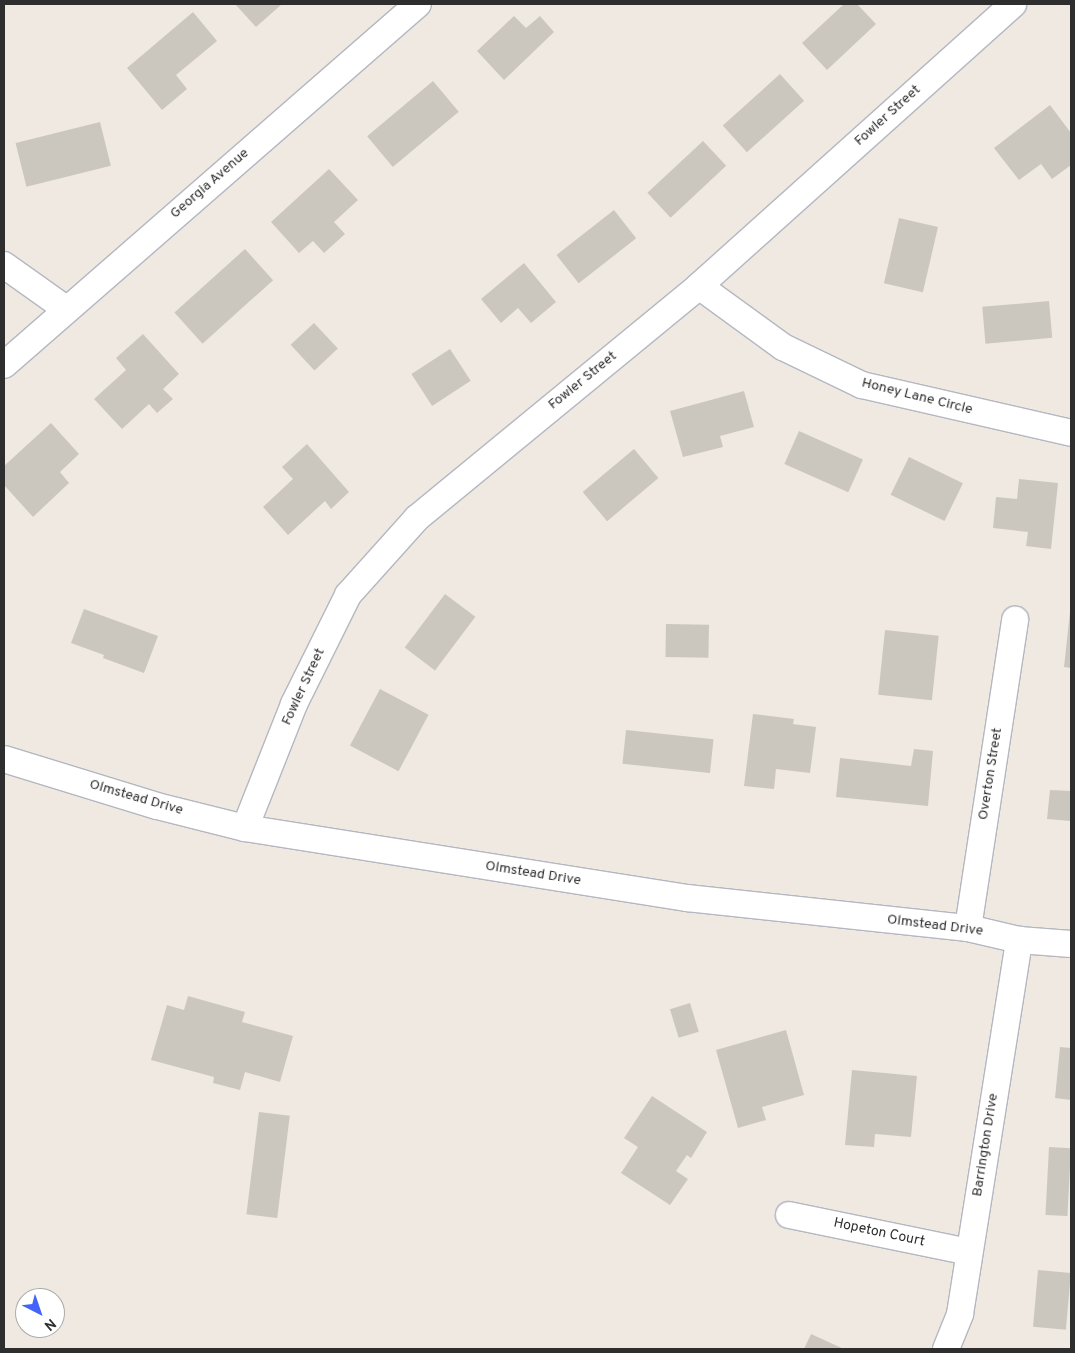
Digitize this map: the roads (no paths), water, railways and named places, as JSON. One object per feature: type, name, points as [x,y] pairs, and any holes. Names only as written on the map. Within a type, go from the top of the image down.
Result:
[{"type":"street","name":"Georgia Avenue","points":[[4,365],[418,4]]},
{"type":"street","name":"Fowler Street","points":[[245,828],[294,704],[348,595],[417,518],[699,286],[1013,4]]},
{"type":"street","points":[[4,265],[66,309]]},
{"type":"street","name":"Honey Lane Circle","points":[[699,286],[783,347],[862,385],[1071,433]]},
{"type":"street","name":"Overton Street","points":[[968,928],[1015,620]]},
{"type":"street","name":"Olmstead Drive","points":[[4,759],[156,806],[245,828],[687,898],[968,928],[1019,940],[1071,944]]},
{"type":"street","name":"Barrington Drive","points":[[946,1349],[960,1314],[1019,940]]},
{"type":"street","name":"Hopeton Court","points":[[789,1215],[969,1252]]}]
